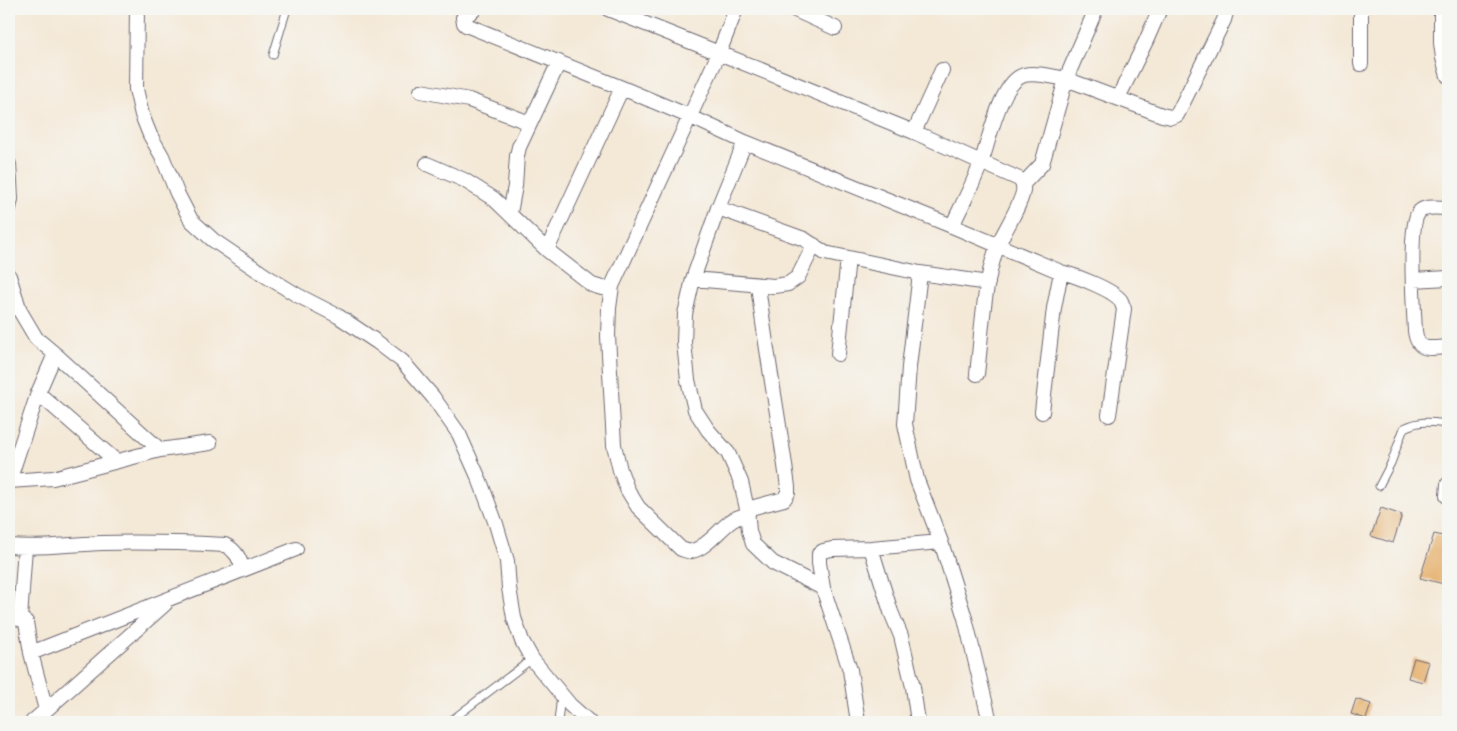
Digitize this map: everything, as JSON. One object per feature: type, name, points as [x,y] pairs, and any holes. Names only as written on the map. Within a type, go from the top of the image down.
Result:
[{"type":"street","points":[[137,9],[136,89],[142,116],[191,220],[213,240],[266,276],[297,295],[338,316],[377,342],[402,361],[432,397],[459,434],[496,524],[507,561],[514,618],[522,641],[532,659],[570,705],[589,722]]},
{"type":"street","points":[[476,9],[463,18],[466,25],[691,116],[745,142],[1061,272],[1076,275],[1114,295],[1121,301],[1124,309],[1109,415]]},
{"type":"street","points":[[608,9],[914,132],[1019,179],[1023,184]]},
{"type":"street","points":[[736,9],[691,116],[612,286],[609,308],[608,336],[614,445],[622,476],[627,489],[638,507],[681,549],[688,551],[700,547],[729,522],[747,511],[784,499],[788,493],[758,284]]},
{"type":"street","points":[[793,9],[835,28]]},
{"type":"street","points":[[977,374],[990,270],[998,245],[1020,200],[1023,184],[1042,164],[1066,79],[1096,9]]},
{"type":"street","points":[[1118,98],[1160,9]]},
{"type":"street","points":[[952,226],[981,163],[998,109],[1014,81],[1024,75],[1040,75],[1066,79],[1162,115],[1171,117],[1177,115],[1228,9]]},
{"type":"street","points":[[1361,9],[1361,64]]},
{"type":"street","points":[[1441,9],[1441,43],[1446,56],[1448,76]]},
{"type":"street","points":[[510,213],[516,186],[516,156],[559,62]]},
{"type":"street","points":[[914,132],[942,70]]},
{"type":"street","points":[[548,250],[622,88]]},
{"type":"street","points":[[421,92],[469,100],[530,123]]},
{"type":"street","points":[[745,142],[718,208],[693,279],[685,314],[684,344],[688,380],[695,410],[708,430],[728,453],[741,482],[753,544],[773,563],[823,588]]},
{"type":"street","points":[[9,164],[11,199],[9,208]]},
{"type":"street","points":[[427,164],[464,180],[494,199],[548,250],[592,285],[602,288],[612,286]]},
{"type":"street","points":[[718,208],[804,239],[826,253],[920,273],[988,283]]},
{"type":"street","points":[[1448,208],[1427,208],[1420,211],[1415,221],[1412,255],[1416,341],[1426,348],[1448,347]]},
{"type":"street","points":[[693,279],[774,286],[788,284],[798,277],[814,245]]},
{"type":"street","points":[[838,354],[848,258]]},
{"type":"street","points":[[1042,412],[1054,308],[1061,272]]},
{"type":"street","points":[[920,273],[909,367],[905,424],[918,480],[941,542],[965,618],[990,722]]},
{"type":"street","points":[[9,276],[20,310],[36,338],[160,450]]},
{"type":"street","points":[[1413,280],[1448,278]]},
{"type":"street","points":[[55,354],[38,393],[9,481],[53,478],[160,450],[210,443]]},
{"type":"street","points":[[38,393],[116,461]]},
{"type":"street","points":[[858,722],[850,670],[823,588],[819,554],[832,549],[871,548],[941,542]]},
{"type":"street","points":[[9,546],[129,543],[226,545],[231,547],[236,553],[243,569]]},
{"type":"street","points":[[25,547],[15,618],[26,622],[30,653],[46,710]]},
{"type":"street","points":[[871,548],[891,612],[901,636],[913,687],[918,722]]},
{"type":"street","points":[[30,653],[296,549]]},
{"type":"street","points":[[32,722],[173,597]]},
{"type":"lane","points":[[273,55],[287,9]]},
{"type":"lane","points":[[1379,486],[1391,463],[1404,428],[1415,423],[1427,421],[1448,424]]},
{"type":"lane","points":[[452,721],[532,659]]},
{"type":"lane","points":[[558,722],[561,694]]},
{"type":"building","points":[[1381,508],[1402,515],[1393,543],[1371,536]]},
{"type":"building","points":[[1434,534],[1448,537],[1448,585],[1420,578]]},
{"type":"building","points":[[1414,658],[1429,662],[1423,682],[1408,678]]},
{"type":"building","points":[[1356,699],[1371,704],[1366,719],[1351,714]]}]
